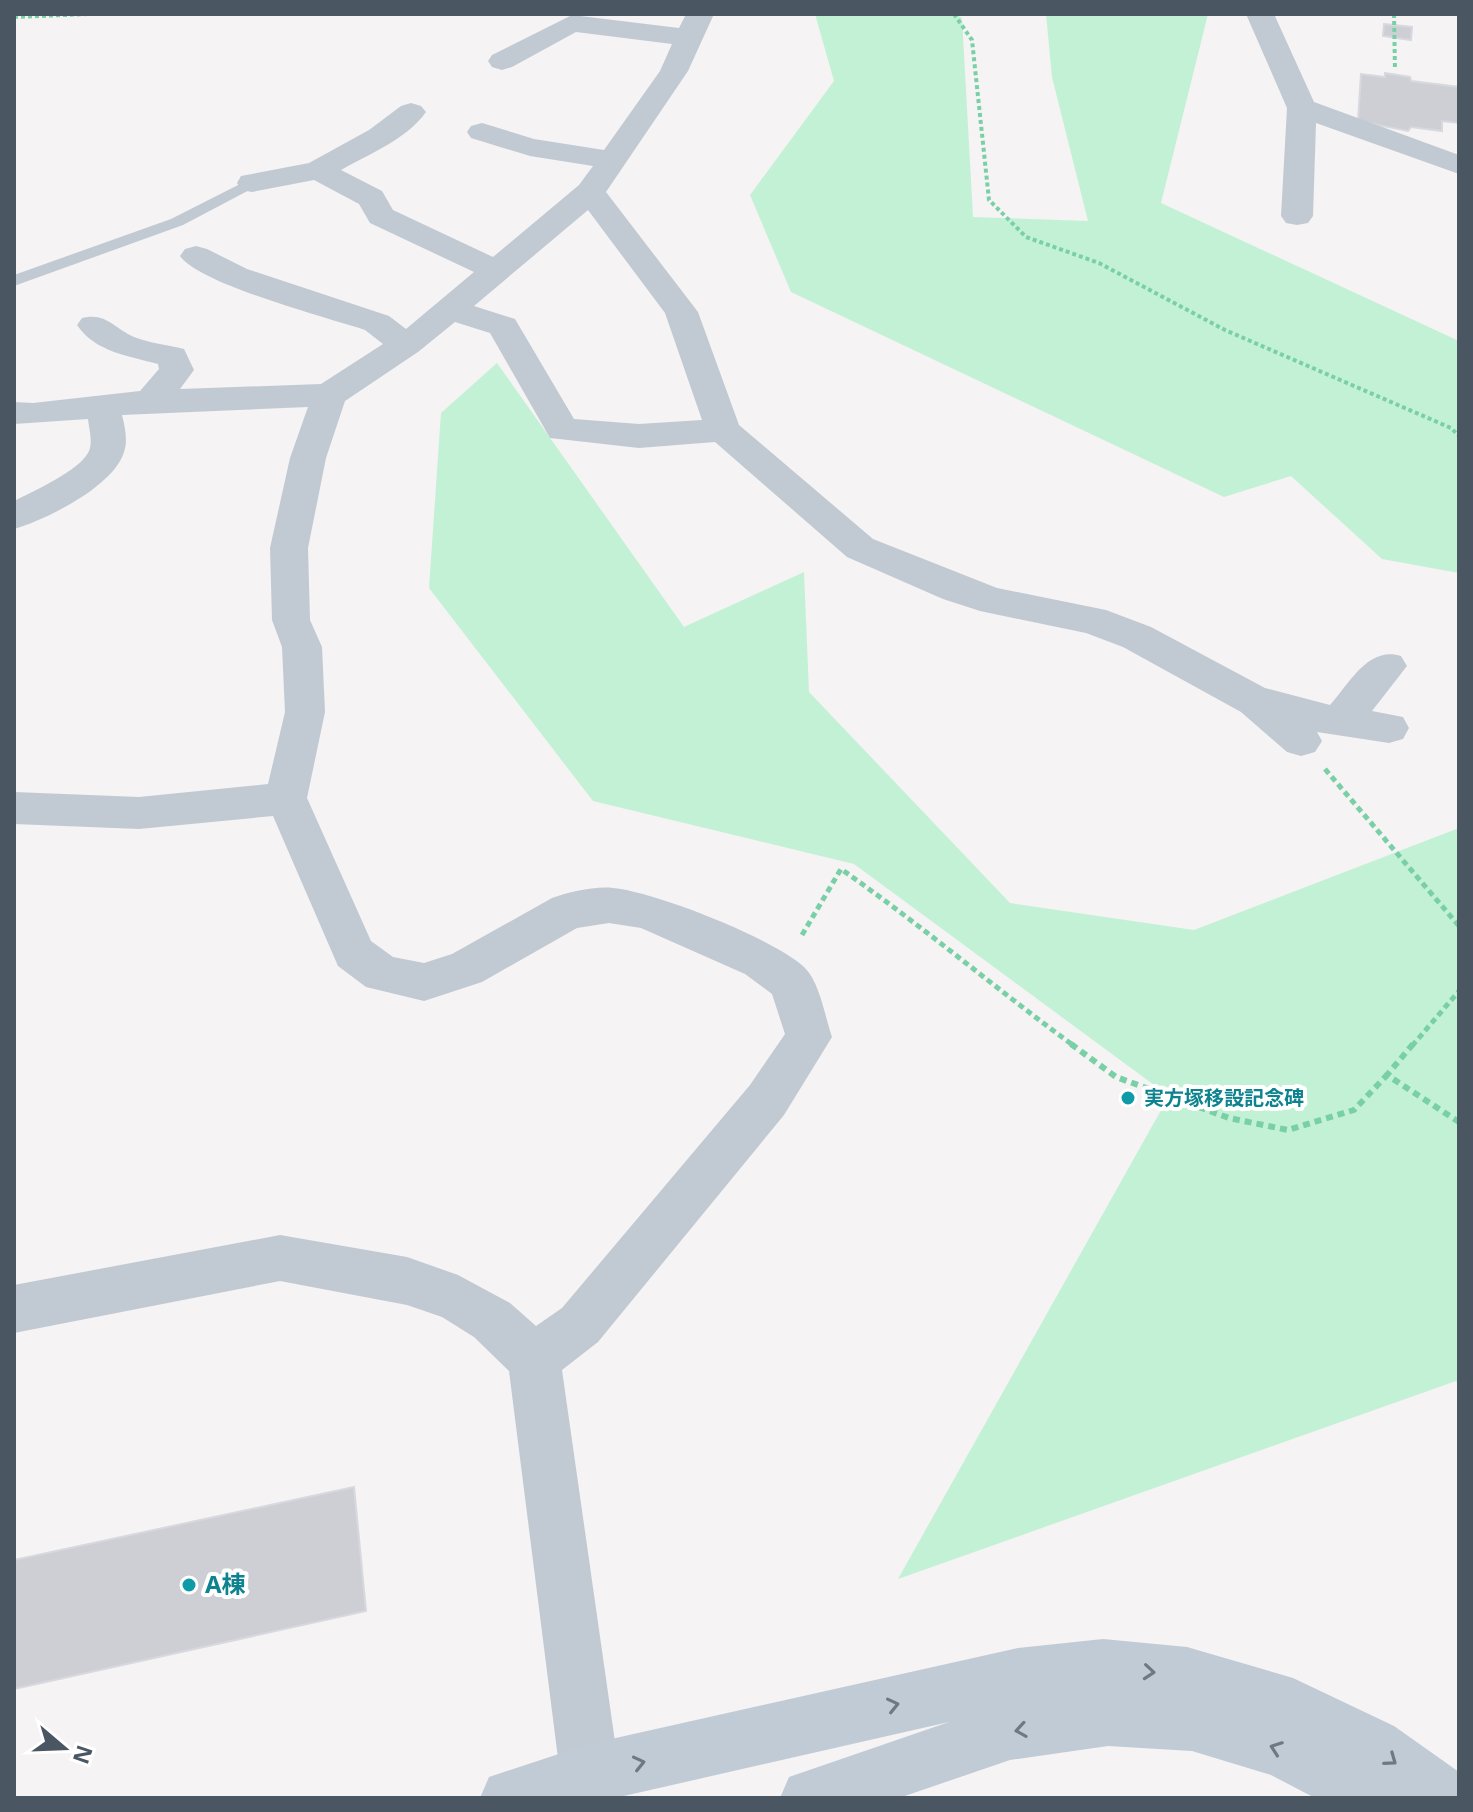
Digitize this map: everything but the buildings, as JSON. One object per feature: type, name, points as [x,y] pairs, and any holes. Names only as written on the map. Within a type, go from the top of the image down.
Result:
[{"type":"street","points":[[1260,14],[1302,108],[1297,216]]},
{"type":"street","points":[[14,413],[33,414],[150,401],[329,395],[406,345],[452,310],[590,192],[674,71],[694,26],[572,23],[502,61]]},
{"type":"street","points":[[1302,108],[1459,165]]},
{"type":"street","points":[[252,183],[318,170],[380,136],[411,112]]},
{"type":"street","points":[[482,132],[530,147],[612,160]]},
{"type":"street","points":[[318,170],[371,198],[381,216],[497,271]]},
{"type":"street","points":[[590,192],[681,312],[723,430],[860,548],[957,589],[994,601],[1092,620],[1137,637],[1255,701],[1301,741]]},
{"type":"street","points":[[196,256],[235,276],[377,323],[406,345]]},
{"type":"street","points":[[452,310],[503,326],[563,430],[639,436],[723,430]]},
{"type":"street","points":[[94,325],[121,344],[172,357],[177,370],[150,401]]},
{"type":"street","points":[[329,395],[308,458],[289,548],[291,620],[302,647],[305,712],[286,798],[354,953],[382,974],[424,982],[466,969],[568,911],[609,905],[647,911],[761,961],[791,983],[809,1037],[767,1100],[580,1325],[534,1359]]},
{"type":"street","points":[[14,516],[53,497],[104,457],[107,446],[103,405]]},
{"type":"street","points":[[1340,721],[1387,666]]},
{"type":"street","points":[[1255,701],[1340,721],[1389,728]]},
{"type":"street","points":[[14,808],[139,813],[286,798]]},
{"type":"street","points":[[14,1309],[280,1258],[407,1281],[458,1299],[492,1320],[534,1359],[591,1786]]},
{"type":"street","points":[[510,1798],[591,1786],[1018,1677],[1103,1668],[1187,1676],[1293,1707],[1373,1747],[1444,1798]]},
{"type":"street","points":[[810,1798],[1010,1731],[1108,1717],[1192,1722],[1281,1748],[1353,1786],[1369,1798]]},
{"type":"lane","points":[[14,281],[177,222],[252,183]]},
{"type":"path","points":[[14,17],[89,14]]},
{"type":"path","points":[[954,14],[972,40],[989,200],[1026,237],[1099,263],[1225,330],[1451,428],[1459,436]]},
{"type":"path","points":[[1394,14],[1395,70]]},
{"type":"path","points":[[1301,741],[1459,926]]},
{"type":"path","points":[[778,973],[841,869],[894,906],[976,974],[1116,1077],[1229,1118],[1288,1130],[1354,1110],[1459,991]]},
{"type":"path","points":[[1387,1075],[1459,1122]]},
{"type":"green space","points":[[815,14],[955,14],[962,18],[973,217],[1088,221],[1052,77],[1046,14],[1208,14],[1161,203],[1459,341],[1459,573],[1382,559],[1291,476],[1224,497],[791,292],[750,195],[834,81]]},
{"type":"green space","points":[[497,363],[684,627],[804,572],[809,692],[1010,903],[1194,930],[1459,828],[1459,1385],[1456,1381],[898,1579],[1169,1096],[854,864],[593,801],[429,588],[441,413]]},
{"type":"place","name":"実方塚移設記念碑","points":[[1128,1098]]},
{"type":"place","name":"A棟","points":[[189,1585]]}]
